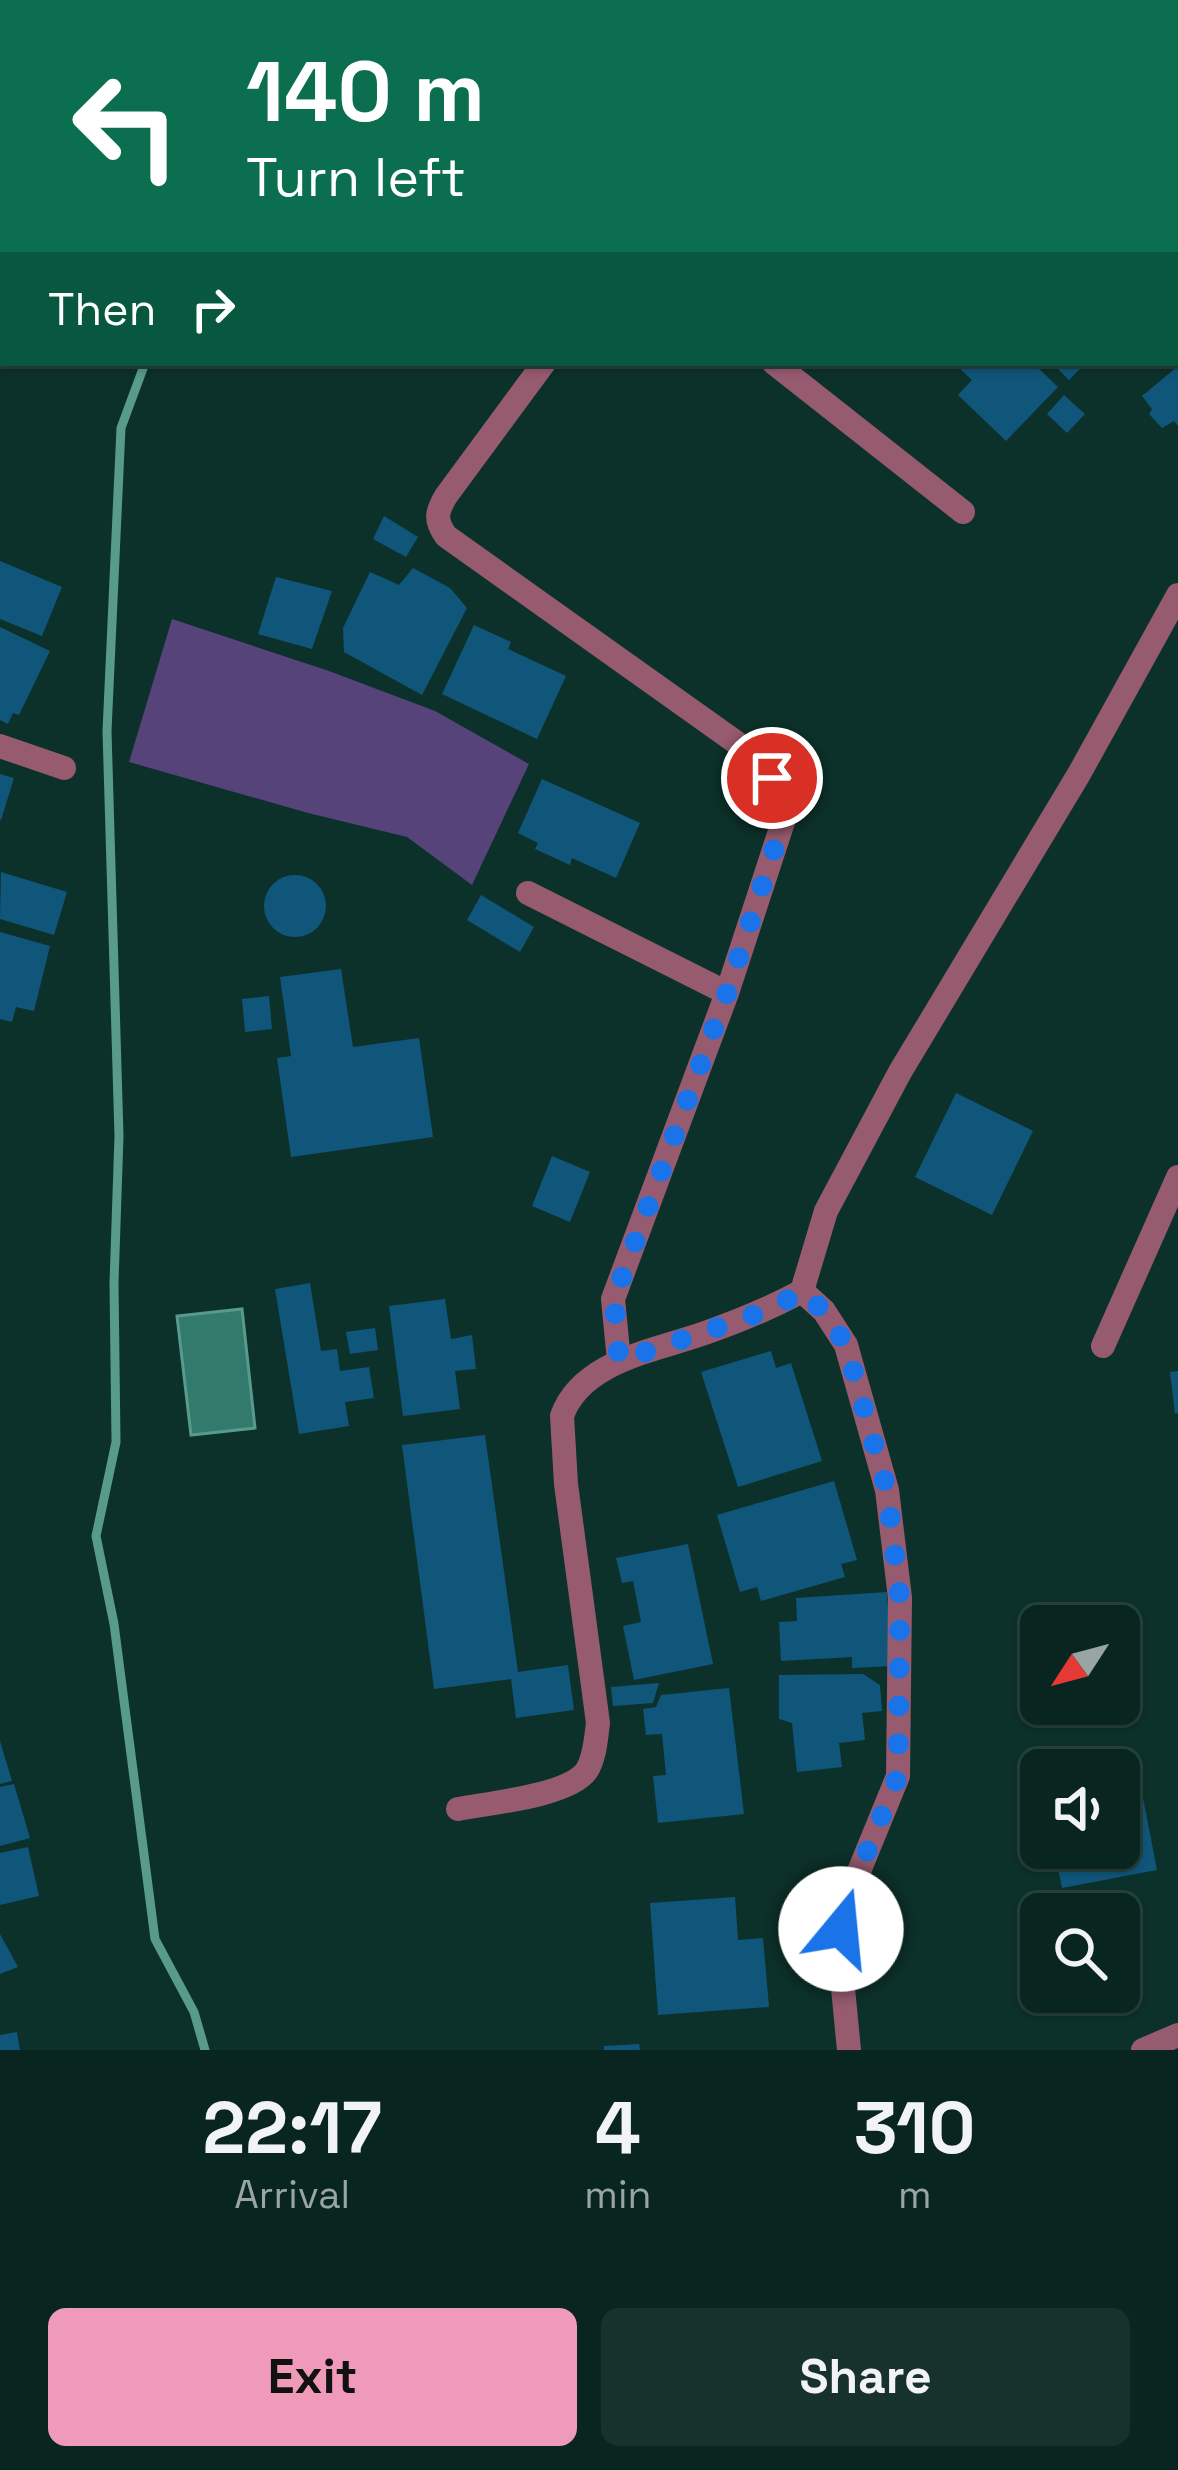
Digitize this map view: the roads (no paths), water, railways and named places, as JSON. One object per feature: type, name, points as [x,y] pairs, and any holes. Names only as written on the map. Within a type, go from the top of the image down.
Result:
[{"type":"street","points":[[542,366],[446,496],[436,512],[437,523],[446,536],[737,743],[772,778],[783,805],[783,822],[727,993],[614,1299],[619,1361]]},
{"type":"street","points":[[778,366],[963,512]]},
{"type":"street","points":[[458,1809],[558,1788],[576,1781],[588,1769],[598,1723],[566,1484],[562,1416],[577,1390],[619,1361],[768,1310],[802,1292],[826,1211],[900,1072],[1079,775],[1178,595]]},
{"type":"street","points":[[0,746],[64,768]]},
{"type":"street","points":[[528,893],[727,993]]},
{"type":"street","points":[[1103,1346],[1178,1177]]},
{"type":"street","points":[[802,1292],[824,1311],[846,1345],[887,1490],[900,1598],[898,1776],[855,1881],[839,1947],[849,2050]]},
{"type":"street","points":[[1143,2050],[1178,2035]]},
{"type":"waterway","points":[[144,366],[121,428],[107,731],[119,1136],[116,1442],[96,1536],[114,1624],[155,1939],[194,2012],[205,2050]]}]
